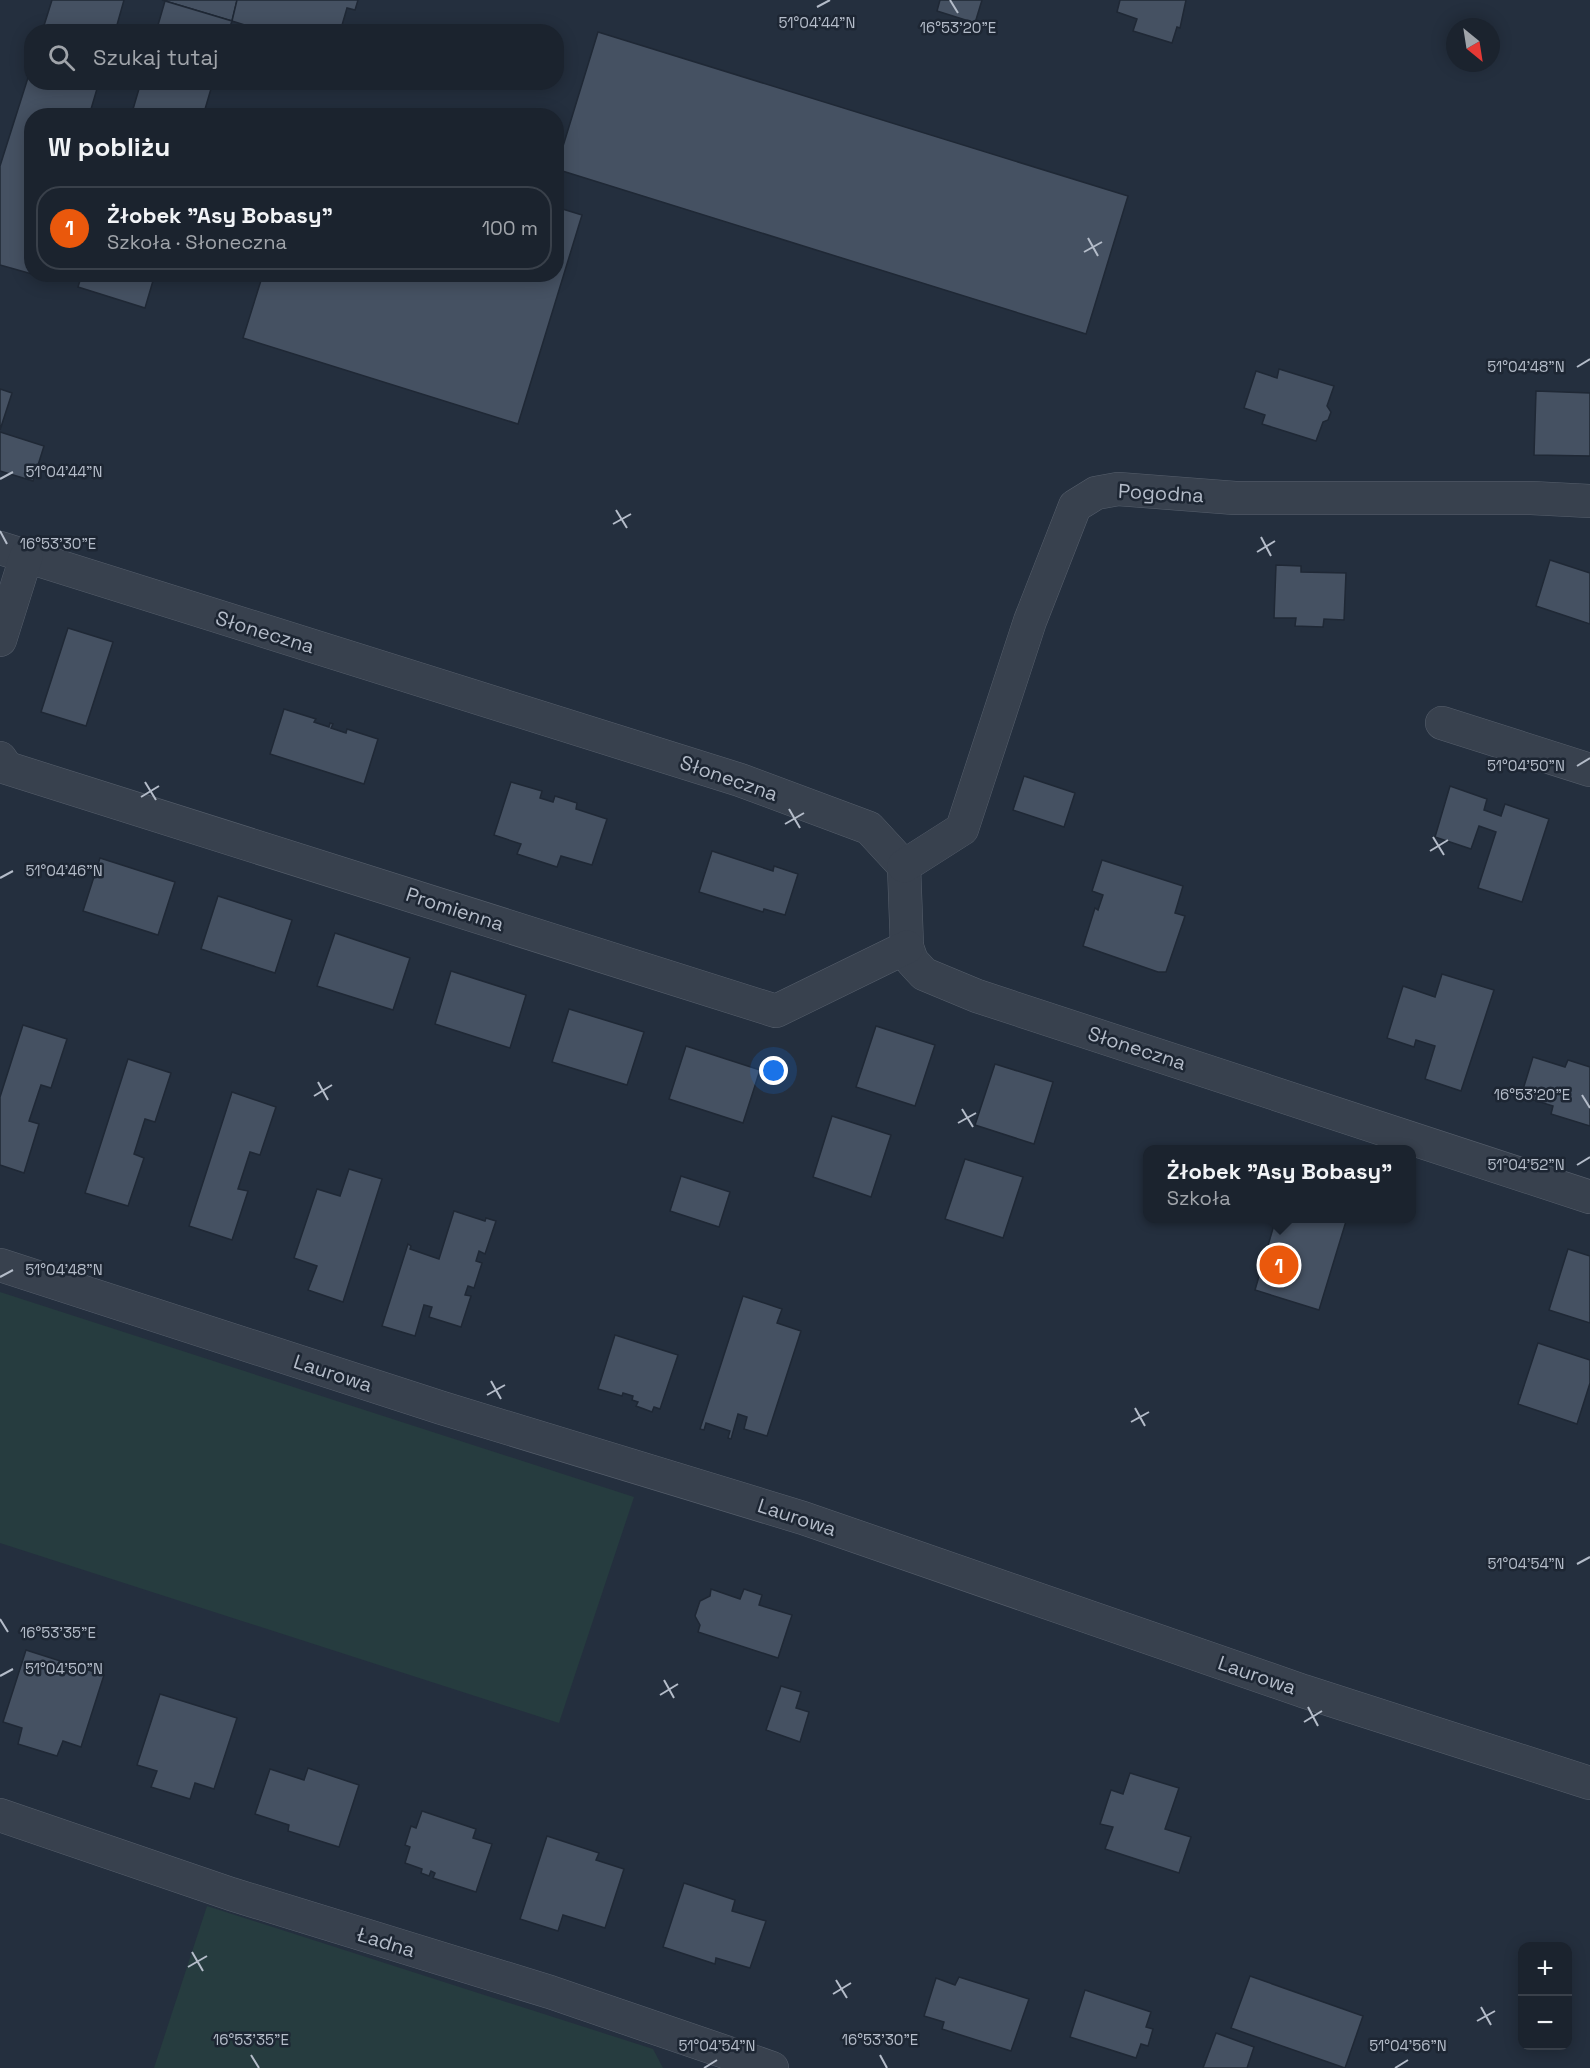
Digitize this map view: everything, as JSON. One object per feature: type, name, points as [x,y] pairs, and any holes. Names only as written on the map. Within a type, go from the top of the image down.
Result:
[{"type":"street","name":"Pogodna","points":[[904,866],[962,830],[1030,621],[1075,506],[1096,493],[1118,489],[1235,498],[1531,498],[1590,501]]},
{"type":"street","name":"Słoneczna","points":[[13,552],[740,780],[869,828],[904,866],[907,947],[912,961],[924,974],[977,996],[1590,1197]]},
{"type":"street","points":[[0,640],[13,552]]},
{"type":"street","points":[[1442,723],[1590,770]]},
{"type":"street","name":"Promienna","points":[[0,758],[7,768],[776,1011],[907,947]]},
{"type":"street","name":"Laurowa","points":[[0,1266],[442,1408],[803,1518],[1303,1691],[1590,1783]]},
{"type":"street","name":"Ładna","points":[[0,1815],[231,1894],[549,1992],[772,2068]]},
{"type":"green space","points":[[0,1292],[634,1497],[559,1723],[0,1543]]},
{"type":"green space","points":[[207,1906],[653,2049],[663,2068],[154,2068]]},
{"type":"building","points":[[52,0],[124,0],[117,24],[44,24]]},
{"type":"building","points":[[162,0],[237,0],[232,21]]},
{"type":"building","points":[[237,0],[358,0],[355,10],[347,8],[342,24],[242,24],[232,21]]},
{"type":"building","points":[[940,0],[982,0],[975,23],[937,11]]},
{"type":"building","points":[[1120,0],[1186,0],[1180,28],[1177,27],[1172,43],[1133,31],[1137,19],[1117,12]]},
{"type":"building","points":[[165,1],[232,21],[231,24],[158,24]]},
{"type":"building","points":[[598,32],[1128,196],[1086,334],[564,171],[564,143]]},
{"type":"building","points":[[24,90],[97,90],[91,108],[24,108],[24,272],[0,265],[0,166]]},
{"type":"building","points":[[139,90],[211,90],[205,108],[133,108]]},
{"type":"building","points":[[564,209],[582,215],[564,274]]},
{"type":"building","points":[[80,282],[153,282],[145,308],[78,287]]},
{"type":"building","points":[[260,282],[561,282],[518,424],[243,338]]},
{"type":"building","points":[[1279,369],[1334,386],[1327,406],[1331,412],[1328,420],[1323,422],[1316,441],[1262,424],[1265,415],[1244,408],[1256,371],[1277,378]]},
{"type":"building","points":[[0,389],[12,393],[0,430]]},
{"type":"building","points":[[1536,391],[1590,393],[1590,456],[1534,455]]},
{"type":"building","points":[[0,432],[44,446],[33,481],[0,471]]},
{"type":"building","points":[[1550,560],[1590,573],[1590,624],[1536,606]]},
{"type":"building","points":[[1276,565],[1301,566],[1301,572],[1346,573],[1344,620],[1324,619],[1323,627],[1295,626],[1296,618],[1274,618]]},
{"type":"building","points":[[68,628],[113,642],[86,726],[41,712]]},
{"type":"building","points":[[284,709],[316,719],[314,722],[329,727],[330,723],[333,724],[331,728],[346,733],[347,729],[378,739],[364,784],[270,754]]},
{"type":"building","points":[[1024,776],[1075,793],[1064,827],[1013,810]]},
{"type":"building","points":[[511,782],[542,791],[540,798],[553,802],[555,796],[577,803],[576,809],[607,819],[592,865],[561,856],[557,867],[517,854],[521,844],[494,835]]},
{"type":"building","points":[[1450,786],[1487,799],[1484,810],[1501,816],[1505,804],[1549,819],[1522,902],[1478,888],[1496,832],[1479,826],[1471,849],[1435,837]]},
{"type":"building","points":[[712,851],[773,871],[774,866],[798,874],[785,915],[764,909],[763,912],[699,892]]},
{"type":"building","points":[[100,858],[175,882],[158,935],[83,911]]},
{"type":"building","points":[[1102,860],[1183,886],[1175,913],[1185,916],[1166,972],[1158,972],[1083,946],[1095,908],[1098,910],[1103,895],[1092,891]]},
{"type":"building","points":[[218,896],[292,920],[275,973],[201,949]]},
{"type":"building","points":[[335,933],[410,958],[393,1010],[317,986]]},
{"type":"building","points":[[451,971],[526,995],[510,1048],[435,1024]]},
{"type":"building","points":[[1442,974],[1494,990],[1461,1091],[1425,1079],[1435,1046],[1416,1040],[1414,1047],[1387,1038],[1403,986],[1435,997]]},
{"type":"building","points":[[569,1009],[644,1032],[627,1085],[552,1062]]},
{"type":"building","points":[[23,1025],[67,1039],[51,1088],[41,1085],[29,1121],[39,1124],[24,1173],[0,1165],[0,1097]]},
{"type":"building","points":[[876,1026],[935,1045],[915,1106],[856,1087]]},
{"type":"building","points":[[686,1046],[760,1070],[743,1123],[669,1099]]},
{"type":"building","points":[[1533,1057],[1565,1067],[1568,1060],[1590,1067],[1590,1126],[1551,1114],[1553,1106],[1521,1096]]},
{"type":"building","points":[[128,1059],[171,1073],[155,1122],[145,1119],[134,1154],[144,1158],[128,1206],[85,1193]]},
{"type":"building","points":[[995,1064],[1053,1082],[1034,1144],[975,1125]]},
{"type":"building","points":[[232,1092],[276,1107],[260,1155],[250,1152],[238,1189],[248,1191],[232,1240],[189,1226]]},
{"type":"building","points":[[832,1116],[891,1135],[871,1197],[813,1177]]},
{"type":"building","points":[[965,1159],[1023,1177],[1003,1238],[945,1219]]},
{"type":"building","points":[[349,1169],[382,1179],[343,1302],[308,1290],[317,1266],[294,1258],[317,1189],[340,1196]]},
{"type":"building","points":[[681,1176],[730,1192],[719,1227],[670,1211]]},
{"type":"building","points":[[454,1211],[485,1221],[486,1218],[496,1221],[485,1254],[479,1251],[476,1261],[482,1263],[474,1288],[468,1286],[465,1295],[471,1296],[461,1327],[429,1317],[432,1307],[424,1305],[415,1336],[382,1326],[408,1244],[411,1246],[410,1249],[439,1259]]},
{"type":"building","points":[[1275,1223],[1345,1223],[1319,1310],[1255,1290]]},
{"type":"building","points":[[1568,1249],[1590,1256],[1590,1323],[1549,1310]]},
{"type":"building","points":[[743,1296],[782,1309],[777,1323],[801,1331],[767,1436],[744,1429],[747,1417],[738,1414],[731,1439],[728,1438],[730,1431],[706,1423],[704,1430],[700,1429]]},
{"type":"building","points":[[615,1335],[678,1355],[660,1409],[654,1407],[652,1412],[636,1406],[638,1402],[632,1400],[633,1396],[623,1393],[622,1396],[598,1389]]},
{"type":"building","points":[[1538,1343],[1590,1360],[1590,1383],[1577,1424],[1518,1404]]},
{"type":"building","points":[[711,1589],[740,1599],[744,1589],[762,1595],[759,1605],[792,1615],[778,1658],[698,1632],[700,1625],[695,1616],[700,1601],[710,1596]]},
{"type":"building","points":[[26,1650],[104,1675],[81,1747],[63,1741],[57,1756],[18,1744],[22,1728],[3,1722]]},
{"type":"building","points":[[781,1686],[801,1692],[796,1708],[809,1712],[800,1742],[766,1730]]},
{"type":"building","points":[[160,1694],[237,1718],[214,1789],[195,1783],[190,1799],[151,1787],[157,1771],[137,1765]]},
{"type":"building","points":[[308,1768],[359,1785],[339,1847],[288,1831],[289,1825],[255,1814],[270,1769],[304,1780]]},
{"type":"building","points":[[1130,1773],[1179,1788],[1165,1829],[1191,1837],[1179,1873],[1105,1849],[1113,1827],[1100,1824],[1111,1790],[1123,1794]]},
{"type":"building","points":[[422,1811],[476,1829],[473,1838],[492,1844],[476,1892],[433,1878],[435,1873],[431,1871],[429,1876],[421,1873],[422,1869],[405,1863],[410,1847],[405,1845],[411,1826],[416,1828]]},
{"type":"building","points":[[547,1836],[599,1853],[596,1860],[624,1869],[605,1928],[563,1915],[558,1931],[520,1919]]},
{"type":"building","points":[[684,1883],[735,1900],[732,1911],[766,1921],[750,1968],[716,1958],[715,1964],[663,1947]]},
{"type":"building","points":[[1250,1976],[1363,2016],[1345,2068],[1231,2028]]},
{"type":"building","points":[[959,1977],[1029,1999],[1011,2051],[942,2029],[944,2022],[924,2016],[936,1978],[955,1985]]},
{"type":"building","points":[[1085,1990],[1151,2012],[1146,2027],[1153,2029],[1148,2046],[1141,2044],[1136,2058],[1070,2037]]},
{"type":"building","points":[[1216,2033],[1254,2047],[1247,2068],[1203,2068]]},
{"type":"place","name":"Żłobek \"Asy Bobasy\"","points":[[1279,1265]]}]
